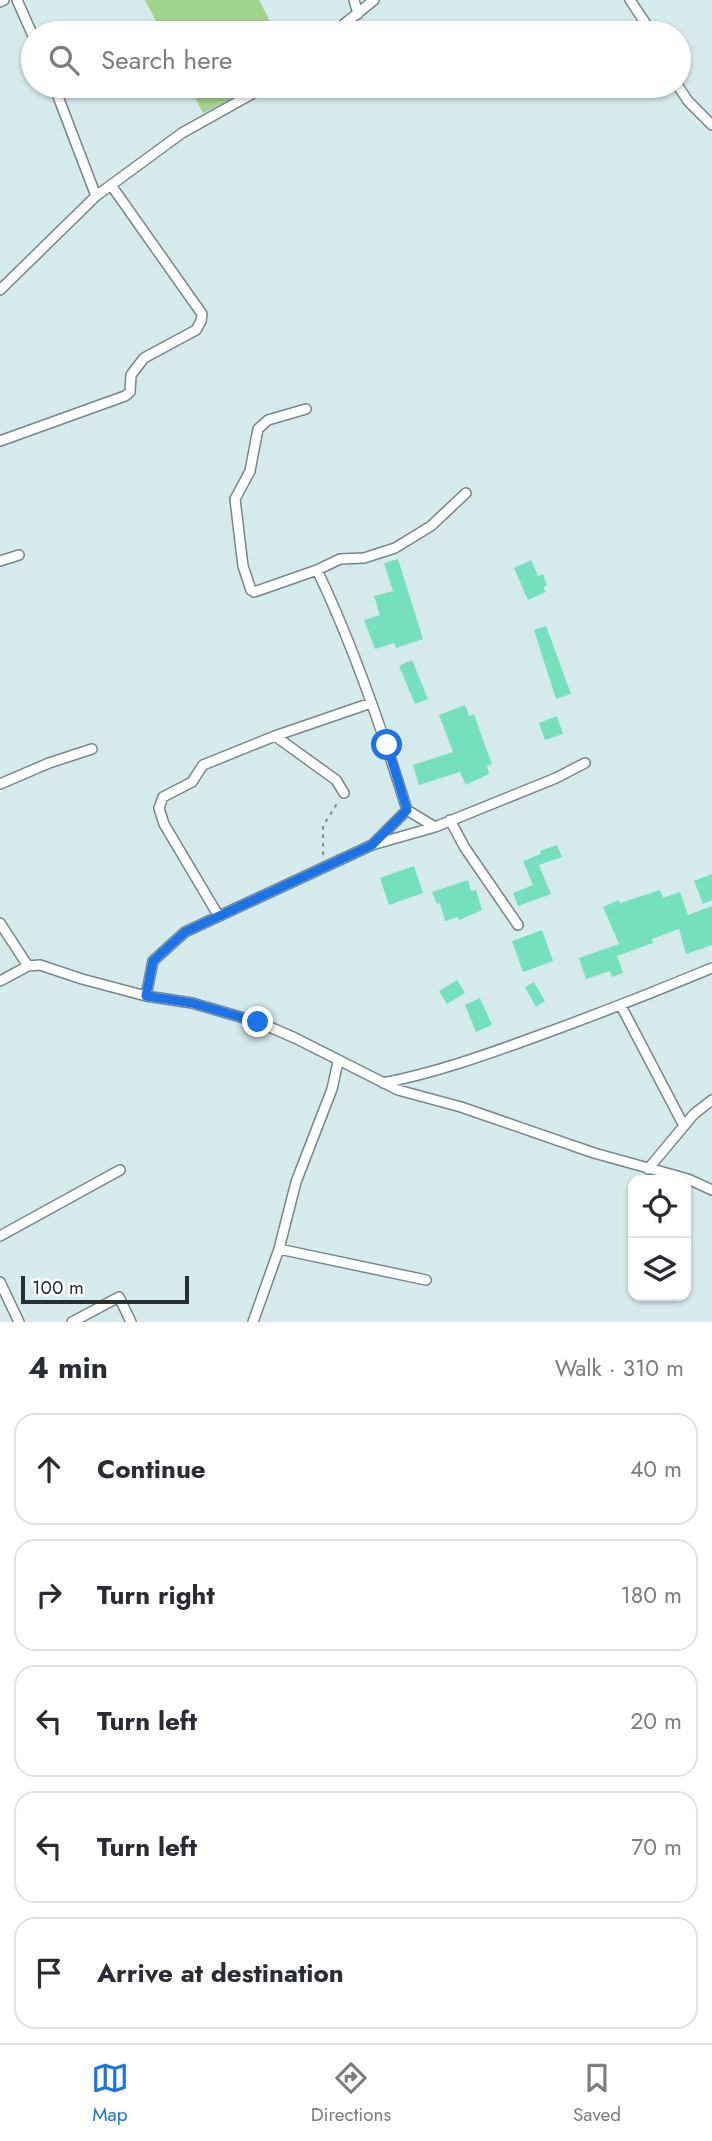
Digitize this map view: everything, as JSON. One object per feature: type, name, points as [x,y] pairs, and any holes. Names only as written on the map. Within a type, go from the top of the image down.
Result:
[{"type":"street","points":[[17,0],[26,21]]},
{"type":"street","points":[[354,0],[358,14]]},
{"type":"street","points":[[349,21],[374,0]]},
{"type":"street","points":[[630,0],[645,21]]},
{"type":"street","points":[[59,98],[96,196]]},
{"type":"street","points":[[0,290],[111,184],[182,133],[245,98]]},
{"type":"street","points":[[686,98],[712,125]]},
{"type":"street","points":[[0,441],[125,396],[130,392],[131,375],[144,358],[196,330],[201,321],[202,314],[111,184]]},
{"type":"street","points":[[306,409],[268,420],[258,429],[250,471],[235,499],[243,566],[254,592],[340,559],[364,558],[395,548],[431,526],[466,493]]},
{"type":"street","points":[[0,561],[19,555]]},
{"type":"street","points":[[317,570],[332,600],[387,745],[407,810],[435,827]]},
{"type":"street","points":[[218,915],[164,824],[159,808],[163,797],[170,791],[192,782],[204,765],[275,736],[371,703]]},
{"type":"street","points":[[275,736],[336,780],[344,793]]},
{"type":"street","points":[[0,784],[48,763],[92,749]]},
{"type":"street","points":[[146,996],[151,966],[159,954],[185,932],[372,845],[435,827],[556,778],[585,763]]},
{"type":"street","points":[[372,845],[407,810]]},
{"type":"street","points":[[450,820],[464,848],[518,925]]},
{"type":"street","points":[[0,923],[28,966]]},
{"type":"street","points":[[0,981],[28,966],[40,965],[146,996],[192,1003],[258,1022],[398,1090],[461,1107],[556,1141],[688,1179],[712,1190]]},
{"type":"street","points":[[383,1083],[429,1074],[621,1006],[712,968]]},
{"type":"street","points":[[621,1006],[684,1126]]},
{"type":"street","points":[[253,1322],[279,1249],[296,1182],[332,1089],[338,1062]]},
{"type":"street","points":[[648,1169],[694,1114],[712,1100]]},
{"type":"street","points":[[0,1236],[120,1170]]},
{"type":"street","points":[[279,1249],[426,1280]]},
{"type":"street","points":[[0,1282],[19,1322]]},
{"type":"street","points":[[72,1322],[119,1297],[131,1322]]},
{"type":"path","points":[[325,868],[323,826],[343,799],[344,793]]},
{"type":"green space","points":[[145,0],[259,0],[270,21],[156,21]]},
{"type":"green space","points":[[195,98],[233,98],[203,113]]},
{"type":"building","points":[[398,559],[423,639],[396,648],[394,643],[375,649],[364,620],[380,615],[374,596],[393,591],[384,563]]},
{"type":"building","points":[[531,560],[538,576],[543,574],[547,585],[543,587],[546,592],[528,600],[514,568]]},
{"type":"building","points":[[546,626],[571,694],[556,699],[534,630]]},
{"type":"building","points":[[412,660],[428,699],[415,704],[399,666]]},
{"type":"building","points":[[465,705],[469,716],[474,714],[492,764],[487,766],[489,774],[466,785],[460,772],[419,785],[413,765],[453,752],[439,715]]},
{"type":"building","points":[[557,716],[563,734],[545,740],[539,723]]},
{"type":"building","points":[[557,845],[562,857],[539,865],[551,894],[518,906],[513,893],[533,885],[523,861]]},
{"type":"building","points":[[414,866],[423,893],[389,905],[380,878]]},
{"type":"building","points":[[712,874],[712,900],[703,904],[694,881]]},
{"type":"building","points":[[468,880],[471,891],[476,890],[482,910],[459,920],[458,917],[445,921],[440,903],[437,904],[432,892]]},
{"type":"building","points":[[660,890],[663,898],[680,892],[688,915],[712,906],[712,945],[686,954],[679,929],[652,939],[653,943],[617,956],[623,973],[612,977],[610,971],[586,979],[579,958],[619,944],[603,907],[619,900],[620,903]]},
{"type":"building","points":[[542,930],[553,961],[523,972],[512,941]]},
{"type":"building","points":[[457,980],[465,993],[447,1004],[439,991]]},
{"type":"building","points":[[534,982],[545,1001],[536,1007],[525,987]]},
{"type":"building","points":[[480,998],[492,1025],[476,1032],[465,1005]]},
{"type":"route","points":[[258,1022],[192,1003],[146,996],[153,961],[185,932],[372,845],[407,810],[387,745]]}]
